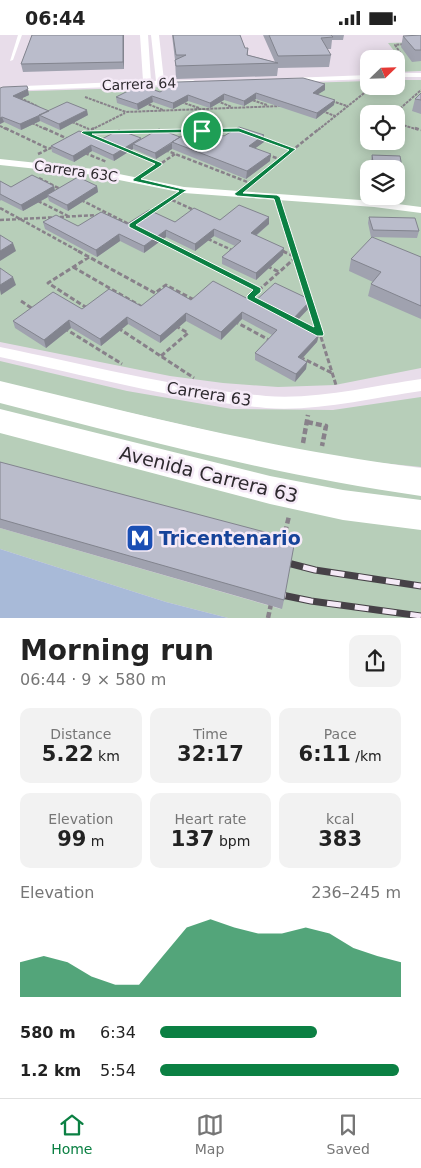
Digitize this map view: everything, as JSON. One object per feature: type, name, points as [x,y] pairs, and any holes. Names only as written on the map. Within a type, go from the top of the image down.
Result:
[{"type":"highway","name":"Avenida Carrera 63","points":[[0,392],[234,448],[310,459],[374,476],[421,482]]},
{"type":"highway","name":"Avenida Carrera 63","points":[[0,421],[270,490],[343,505],[421,515]]},
{"type":"street","points":[[144,35],[147,84]]},
{"type":"street","points":[[155,35],[160,83]]},
{"type":"street","points":[[405,75],[421,75]]},
{"type":"street","points":[[284,80],[360,77]]},
{"type":"street","name":"Carrera 64","points":[[0,89],[203,82]]},
{"type":"street","name":"Carrera 63C","points":[[0,162],[94,172],[184,190],[374,204],[421,210]]},
{"type":"street","name":"Carrera 63","points":[[0,352],[156,385],[224,397],[283,402],[340,397],[421,385]]},
{"type":"lane","points":[[10,60],[20,35]]},
{"type":"path","points":[[398,50],[395,45],[412,44]]},
{"type":"path","points":[[56,86],[126,112],[287,106]]},
{"type":"path","points":[[404,105],[421,90]]},
{"type":"path","points":[[417,93],[421,95]]},
{"type":"path","points":[[237,194],[362,95]]},
{"type":"path","points":[[18,97],[45,109]]},
{"type":"path","points":[[245,97],[270,106]]},
{"type":"path","points":[[176,100],[202,109]]},
{"type":"path","points":[[141,101],[166,111]]},
{"type":"path","points":[[217,101],[235,108]]},
{"type":"path","points":[[330,101],[348,106]]},
{"type":"path","points":[[408,101],[414,103]]},
{"type":"path","points":[[320,111],[336,116]]},
{"type":"path","points":[[76,136],[126,112]]},
{"type":"path","points":[[19,164],[69,140],[26,120]]},
{"type":"path","points":[[72,121],[90,129]]},
{"type":"path","points":[[405,125],[421,129]]},
{"type":"path","points":[[0,126],[50,149]]},
{"type":"path","points":[[83,133],[239,130]]},
{"type":"path","points":[[158,131],[167,135]]},
{"type":"path","points":[[202,131],[211,134]]},
{"type":"path","points":[[120,132],[129,136]]},
{"type":"path","points":[[83,133],[109,143]]},
{"type":"path","points":[[257,137],[294,149]]},
{"type":"path","points":[[157,146],[251,183]]},
{"type":"path","points":[[126,150],[160,164]]},
{"type":"path","points":[[79,151],[114,165]]},
{"type":"path","points":[[263,153],[281,160]]},
{"type":"path","points":[[135,180],[175,154]]},
{"type":"path","points":[[256,169],[265,172]]},
{"type":"path","points":[[36,177],[69,193]]},
{"type":"path","points":[[144,217],[184,190]]},
{"type":"path","points":[[77,197],[131,225],[138,221]]},
{"type":"path","points":[[277,197],[340,397]]},
{"type":"path","points":[[170,199],[197,211]]},
{"type":"path","points":[[36,200],[68,216]]},
{"type":"path","points":[[0,208],[155,293],[166,285],[201,303]]},
{"type":"path","points":[[150,212],[159,216]]},
{"type":"path","points":[[0,220],[109,214]]},
{"type":"path","points":[[202,236],[236,252]]},
{"type":"path","points":[[156,238],[258,290]]},
{"type":"path","points":[[278,249],[296,257]]},
{"type":"path","points":[[88,257],[48,283],[89,309]]},
{"type":"path","points":[[267,307],[250,298],[296,257]]},
{"type":"path","points":[[262,264],[279,272]]},
{"type":"path","points":[[73,267],[147,309]]},
{"type":"path","points":[[21,301],[38,312]]},
{"type":"path","points":[[227,317],[280,345]]},
{"type":"path","points":[[294,321],[320,334]]},
{"type":"path","points":[[161,357],[188,333],[171,324]]},
{"type":"path","points":[[113,325],[224,397]]},
{"type":"path","points":[[63,327],[156,385]]},
{"type":"path","points":[[297,355],[332,373]]},
{"type":"path","points":[[307,422],[326,426],[310,459],[307,422]]},
{"type":"path","points":[[282,548],[290,509]]},
{"type":"path","points":[[268,618],[272,599]]},
{"type":"green space","points":[[421,42],[421,71],[405,72],[405,50],[393,50],[388,43]]},
{"type":"green space","points":[[405,80],[421,80],[421,368],[335,385],[278,387],[223,383],[170,376],[0,342],[0,92],[360,81],[360,95],[405,95]]},
{"type":"green space","points":[[0,361],[127,391],[232,409],[333,410],[421,397],[421,467],[323,457],[0,383]]},
{"type":"green space","points":[[0,399],[421,487],[421,505],[331,494],[0,411]]},
{"type":"green space","points":[[0,431],[421,529],[421,618],[228,618],[166,602],[0,549],[0,528],[281,609],[0,472]]},
{"type":"water","points":[[0,549],[166,602],[228,618],[0,618]]},
{"type":"building","points":[[32,35],[123,35],[123,62],[21,64]]},
{"type":"building","points":[[173,35],[240,35],[245,48],[248,48],[247,55],[278,63],[176,66],[175,60],[186,55],[176,55]]},
{"type":"building","points":[[269,35],[331,35],[333,37],[321,38],[331,55],[278,56]]},
{"type":"building","points":[[421,35],[421,50],[415,50],[403,36]]},
{"type":"building","points":[[303,78],[325,84],[313,93],[335,100],[317,113],[256,93],[244,101],[224,94],[210,103],[188,95],[173,103],[152,96],[137,104],[116,97],[140,85],[160,92],[177,82]]},
{"type":"building","points":[[27,86],[28,89],[13,96],[49,111],[20,124],[2,117],[0,118],[0,88]]},
{"type":"building","points":[[421,93],[421,100],[415,99]]},
{"type":"building","points":[[67,102],[87,110],[59,124],[39,115]]},
{"type":"building","points":[[197,127],[224,136],[239,127],[264,135],[249,146],[271,154],[247,171],[172,142]]},
{"type":"building","points":[[159,129],[180,137],[155,153],[133,144]]},
{"type":"building","points":[[119,130],[141,138],[113,155],[91,145],[73,156],[51,146],[79,131],[100,140]]},
{"type":"building","points":[[372,155],[400,156],[401,160],[373,160]]},
{"type":"building","points":[[32,175],[54,186],[21,205],[0,194],[0,181],[11,187]]},
{"type":"building","points":[[78,177],[97,186],[67,205],[47,195]]},
{"type":"building","points":[[239,205],[269,217],[251,233],[284,248],[256,273],[222,257],[241,241],[214,229],[195,244],[166,230],[144,246],[119,234],[96,250],[43,222],[56,215],[78,226],[101,212],[127,224],[149,210],[175,222],[194,208],[220,220]]},
{"type":"building","points":[[369,217],[415,218],[419,231],[373,230]]},
{"type":"building","points":[[0,235],[13,243],[0,251]]},
{"type":"building","points":[[372,237],[421,257],[421,306],[371,284],[381,272],[351,259]]},
{"type":"building","points":[[0,268],[13,277],[0,285]]},
{"type":"building","points":[[213,281],[254,302],[275,283],[311,300],[291,321],[319,335],[298,357],[307,362],[296,374],[255,353],[277,330],[242,312],[221,332],[186,313],[160,336],[127,317],[100,339],[69,320],[44,340],[13,321],[53,292],[82,309],[109,289],[141,306],[166,286],[191,300]]},
{"type":"building","name":"Tricentenario","points":[[0,462],[295,540],[284,600],[0,519]]},
{"type":"railway","points":[[276,560],[315,570],[421,586]]},
{"type":"railway","points":[[272,593],[311,601],[421,616]]},
{"type":"place","name":"Tricentenario","points":[[140,538]]},
{"type":"route","points":[[239,130],[294,149],[237,194],[277,197],[320,334],[250,298],[258,290],[131,225],[184,190],[135,180],[160,164],[83,133],[202,131],[239,130]]}]
